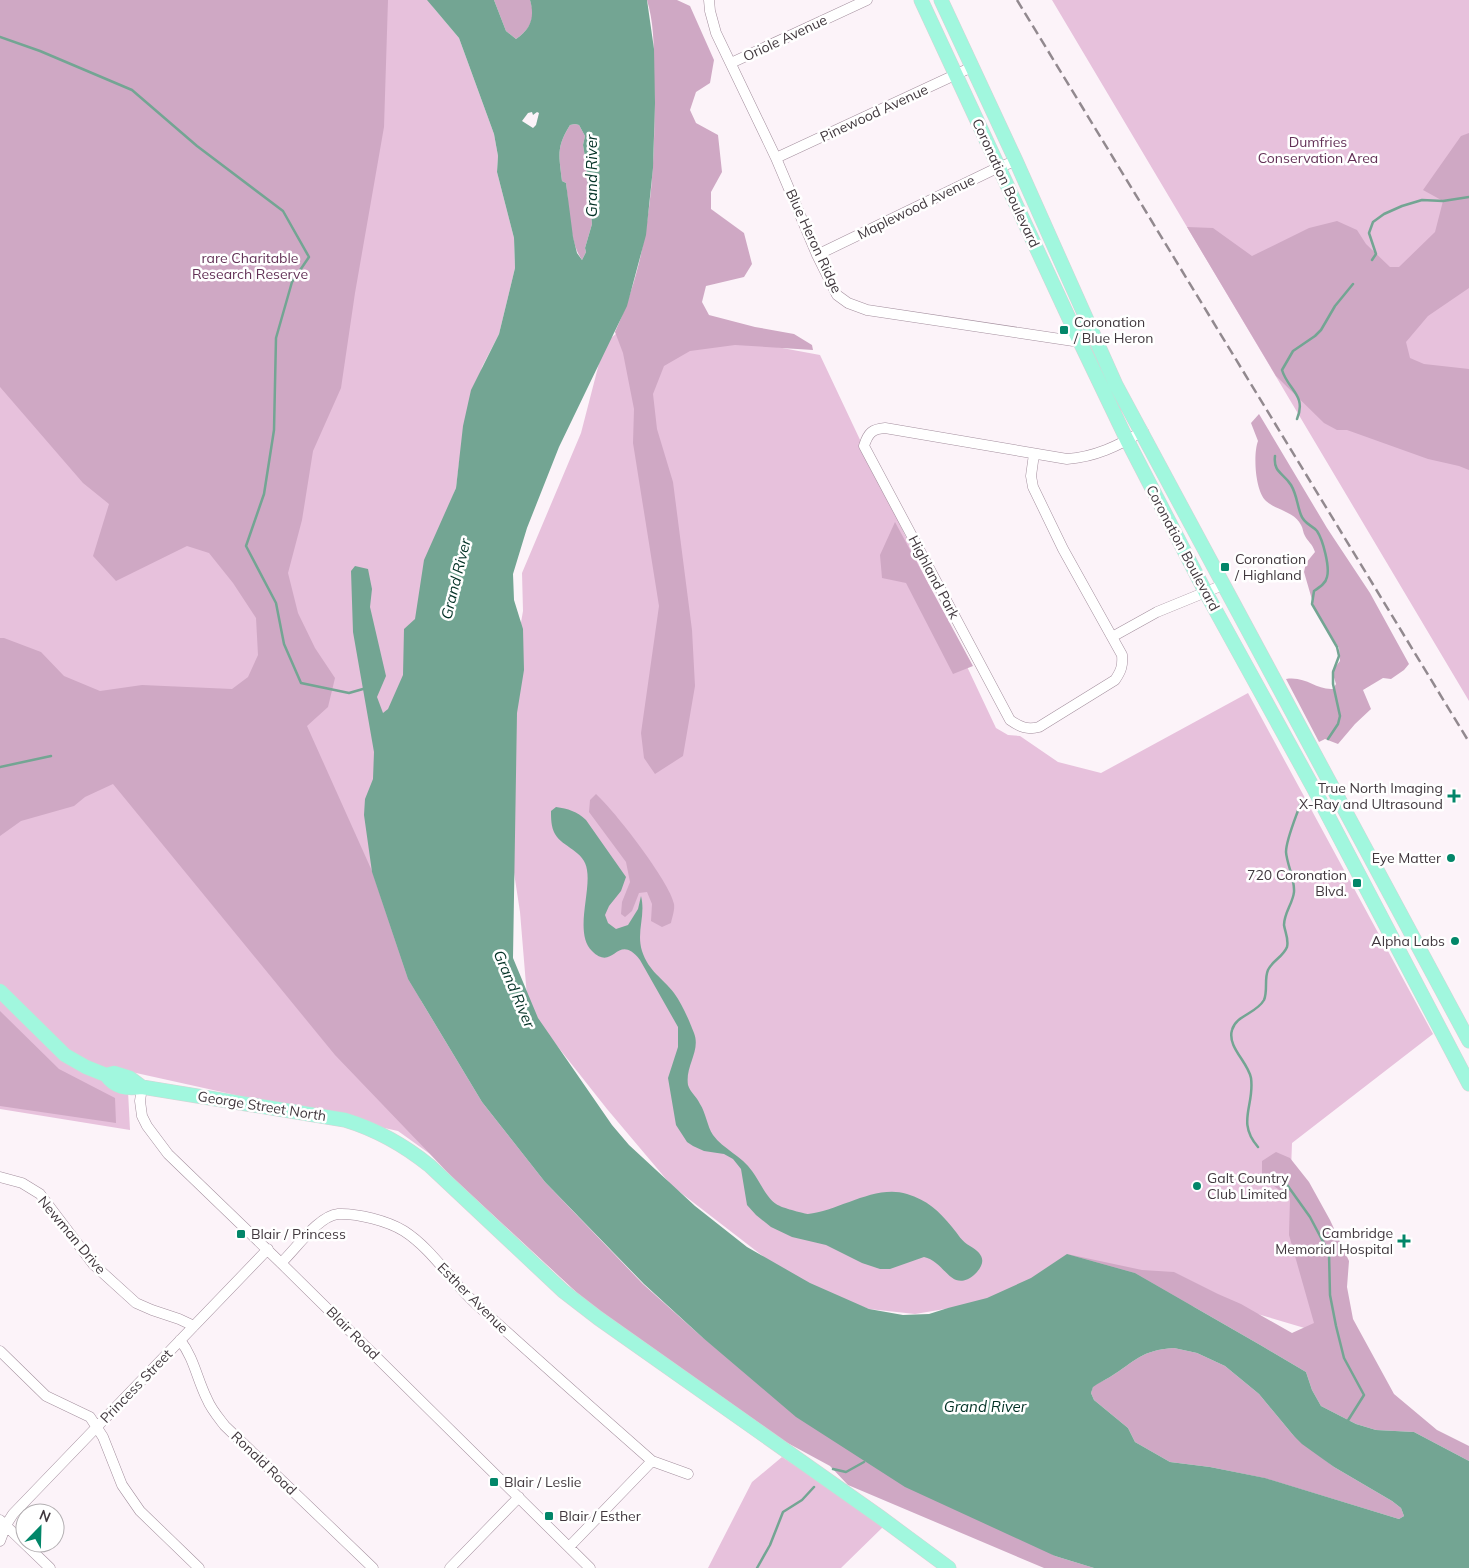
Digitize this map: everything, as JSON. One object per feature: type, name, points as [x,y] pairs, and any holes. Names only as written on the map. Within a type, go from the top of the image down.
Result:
[{"type":"main road","name":"Coronation Boulevard","points":[[921,0],[1127,440],[1206,592],[1280,727],[1469,1084]]},
{"type":"main road","name":"Coronation Boulevard","points":[[941,0],[1016,161],[1116,385],[1143,431],[1223,585],[1469,1040]]},
{"type":"main road","points":[[1029,232],[1044,224]]},
{"type":"main road","points":[[1280,727],[1295,719]]},
{"type":"main road","points":[[0,991],[65,1055],[86,1067],[106,1075],[112,1083],[128,1089],[142,1086]]},
{"type":"main road","points":[[1426,1002],[1442,1012],[1450,1024],[1458,1021]]},
{"type":"main road","name":"George Street North","points":[[142,1086],[345,1120],[379,1132],[408,1148],[430,1166],[563,1291],[598,1318],[880,1517],[949,1568]]},
{"type":"street","name":"Blue Heron Ridge","points":[[709,0],[716,33],[776,158],[837,295],[848,303],[866,310],[1080,342],[1096,338]]},
{"type":"street","name":"Oriole Avenue","points":[[731,63],[867,0]]},
{"type":"street","name":"Pinewood Avenue","points":[[776,158],[972,67]]},
{"type":"street","name":"Maplewood Avenue","points":[[818,255],[999,167],[1016,161]]},
{"type":"street","name":"Highland Park","points":[[1034,454],[1031,476],[1033,487],[1063,549],[1122,655],[1123,664],[1122,671],[1115,680],[1039,727],[1030,729],[1021,728],[1010,720],[864,446],[869,432],[876,428],[885,428],[1067,459],[1083,458],[1098,454],[1143,431]]},
{"type":"street","points":[[1112,637],[1157,612],[1223,585]]},
{"type":"street","name":"Blair Road","points":[[142,1086],[140,1101],[142,1116],[146,1126],[168,1154],[268,1249],[590,1568]]},
{"type":"street","name":"Newman Drive","points":[[0,1177],[22,1183],[40,1194],[93,1264],[136,1304],[179,1318],[194,1326]]},
{"type":"street","name":"Esther Avenue","points":[[281,1263],[318,1225],[330,1216],[340,1214],[389,1223],[404,1231],[419,1243],[474,1302],[652,1461],[688,1474]]},
{"type":"street","name":"Princess Street","points":[[0,1541],[2,1524],[268,1249]]},
{"type":"street","name":"Ronald Road","points":[[180,1340],[191,1356],[206,1397],[225,1426],[373,1568]]},
{"type":"street","points":[[0,1351],[46,1396],[90,1416],[103,1437],[122,1485],[140,1511],[199,1568]]},
{"type":"street","points":[[569,1547],[652,1461]]},
{"type":"street","points":[[450,1568],[519,1497]]},
{"type":"street","points":[[2,1524],[50,1568]]},
{"type":"green space","name":"rare Charitable Research Reserve","points":[[0,0],[431,0],[433,7],[459,38],[494,134],[498,156],[497,172],[514,238],[515,268],[499,334],[482,367],[459,463],[456,488],[449,506],[413,1135],[430,1154],[398,1131],[127,1071],[130,1130],[0,1109]]},
{"type":"green space","points":[[0,0],[388,0],[384,127],[355,293],[341,388],[313,451],[302,520],[288,573],[298,613],[315,648],[335,678],[328,707],[307,726],[372,871],[408,979],[482,1102],[545,1182],[643,1284],[702,1337],[1055,1556],[1094,1568],[1044,1568],[848,1485],[830,1466],[771,1434],[587,1302],[452,1177],[335,1055],[113,784],[85,797],[74,806],[21,821],[0,836],[0,638],[41,652],[64,676],[100,691],[142,685],[232,689],[248,677],[258,655],[256,618],[233,583],[209,553],[187,546],[116,581],[93,556],[109,504],[83,483],[0,387]]},
{"type":"green space","points":[[494,0],[530,0],[532,6],[531,22],[529,27],[516,39],[506,31]]},
{"type":"green space","points":[[647,0],[677,0],[690,6],[714,60],[710,83],[696,92],[690,110],[696,123],[718,135],[722,172],[711,192],[711,209],[744,233],[752,264],[744,277],[706,286],[702,302],[709,315],[755,327],[794,334],[812,345],[813,350],[735,345],[690,351],[664,366],[653,394],[657,429],[673,482],[692,630],[695,686],[683,756],[655,774],[644,758],[641,733],[659,606],[633,443],[634,409],[623,353],[615,332],[637,272],[649,210],[652,179],[654,52],[653,31]]},
{"type":"green space","name":"Dumfries Conservation Area","points":[[1052,0],[1469,0],[1469,701]]},
{"type":"green space","points":[[570,125],[579,125],[585,136],[583,145],[592,224],[585,248],[586,252],[582,260],[574,243],[566,183],[562,181],[560,158],[562,140]]},
{"type":"green space","points":[[1469,133],[1469,288],[1428,316],[1406,342],[1410,358],[1424,364],[1469,369],[1469,470],[1428,459],[1347,430],[1337,430],[1324,423],[1276,376],[1187,227],[1213,228],[1252,256],[1309,228],[1337,221],[1357,230],[1366,244],[1390,267],[1399,267],[1435,232],[1443,201],[1423,190],[1461,136]]},
{"type":"green space","points":[[632,320],[820,355],[996,728],[1008,735],[1020,736],[1058,762],[1101,773],[1248,693],[1433,1034],[1292,1143],[1290,1198],[1318,1332],[1237,1308],[999,1300],[915,1314],[869,1309],[799,1284],[672,1186],[607,1109],[528,1009],[520,912],[497,761],[523,611],[522,573],[581,433],[604,344]]},
{"type":"green space","points":[[1259,414],[1327,528],[1370,593],[1409,664],[1391,679],[1383,678],[1363,690],[1371,709],[1338,744],[1325,739],[1319,742],[1286,679],[1300,679],[1327,689],[1333,689],[1336,684],[1332,671],[1340,661],[1339,648],[1315,610],[1304,572],[1306,563],[1315,552],[1314,549],[1298,521],[1290,514],[1266,501],[1259,489],[1255,463],[1258,441],[1251,423]]},
{"type":"green space","points":[[895,522],[973,666],[953,674],[906,583],[882,578],[880,555]]},
{"type":"green space","points":[[596,794],[628,830],[663,880],[674,904],[671,923],[662,927],[651,921],[652,904],[647,892],[639,893],[632,911],[625,917],[621,914],[622,902],[630,882],[626,862],[589,812],[590,800]]},
{"type":"green space","points":[[0,1011],[59,1069],[115,1098],[116,1123],[0,1106]]},
{"type":"green space","points":[[1276,1152],[1290,1158],[1309,1182],[1330,1220],[1349,1261],[1347,1287],[1353,1319],[1394,1394],[1437,1430],[1469,1446],[1469,1461],[1414,1432],[1376,1430],[1356,1424],[1321,1406],[1312,1390],[1306,1372],[1135,1273],[1067,1254],[1142,1270],[1174,1272],[1241,1304],[1292,1333],[1314,1323],[1289,1235],[1290,1198],[1262,1177],[1262,1161]]},
{"type":"green space","points":[[1174,1348],[1197,1353],[1225,1366],[1259,1394],[1293,1435],[1334,1467],[1392,1501],[1401,1508],[1404,1516],[1399,1519],[1264,1478],[1210,1467],[1170,1462],[1135,1442],[1128,1428],[1094,1400],[1091,1393],[1093,1386],[1146,1354]]},
{"type":"green space","points":[[782,1457],[885,1525],[841,1568],[708,1568],[752,1482]]},
{"type":"water","name":"Grand River","points":[[427,0],[494,0],[506,31],[516,39],[528,27],[532,17],[530,0],[647,0],[654,49],[653,168],[646,235],[627,306],[559,447],[527,528],[513,574],[514,600],[523,629],[524,670],[517,713],[513,958],[538,1018],[612,1125],[629,1145],[695,1206],[747,1247],[810,1283],[869,1309],[903,1315],[929,1314],[987,1298],[1031,1278],[1067,1254],[1135,1273],[1306,1372],[1312,1390],[1321,1406],[1356,1424],[1376,1430],[1414,1432],[1469,1461],[1469,1568],[1094,1568],[1055,1556],[905,1487],[796,1417],[702,1337],[644,1284],[545,1182],[482,1102],[408,979],[372,872],[364,815],[365,799],[373,779],[374,752],[353,632],[351,571],[355,566],[368,569],[372,589],[370,607],[386,676],[377,697],[383,713],[388,709],[403,675],[404,629],[415,619],[424,560],[456,488],[463,426],[471,390],[499,334],[515,268],[514,238],[497,172],[498,156],[494,134],[459,38]],"holes":[[[532,112],[533,115],[537,112],[539,113],[536,125],[533,128],[522,121],[528,113]],[[570,125],[579,125],[585,136],[583,145],[592,224],[585,248],[586,252],[582,260],[577,253],[573,237],[566,183],[562,181],[560,165],[562,140]],[[1174,1348],[1197,1353],[1225,1366],[1259,1394],[1302,1444],[1334,1467],[1392,1501],[1401,1508],[1404,1516],[1399,1519],[1265,1478],[1210,1467],[1170,1462],[1135,1442],[1128,1428],[1094,1400],[1091,1393],[1093,1387],[1139,1357],[1163,1349]]]},
{"type":"water","points":[[556,807],[579,814],[586,820],[626,877],[621,891],[609,906],[605,915],[608,923],[616,929],[628,925],[638,909],[641,896],[640,944],[642,951],[648,964],[677,997],[694,1033],[696,1046],[689,1071],[688,1085],[702,1108],[711,1131],[717,1140],[748,1166],[771,1200],[780,1206],[790,1209],[808,1214],[820,1212],[882,1192],[907,1194],[921,1199],[937,1211],[962,1240],[981,1256],[981,1267],[974,1275],[966,1280],[959,1281],[948,1275],[937,1264],[924,1257],[890,1269],[880,1269],[862,1263],[826,1245],[792,1237],[771,1227],[747,1205],[741,1169],[733,1159],[724,1154],[704,1151],[687,1142],[676,1125],[668,1078],[678,1047],[678,1027],[640,960],[632,952],[626,949],[606,958],[599,957],[587,943],[584,934],[584,924],[587,870],[582,858],[555,834],[551,811]]},
{"type":"waterway","points":[[0,37],[40,51],[132,90],[197,146],[283,211],[309,257],[292,282],[276,338],[274,430],[264,494],[246,546],[276,603],[284,644],[301,683],[349,693],[363,689]]},
{"type":"waterway","points":[[1372,260],[1376,254],[1369,233],[1373,222],[1384,214],[1422,200],[1443,201],[1469,197]]},
{"type":"waterway","points":[[1297,419],[1300,404],[1296,393],[1282,370],[1293,351],[1321,330],[1335,306],[1353,284]]},
{"type":"waterway","points":[[1275,456],[1277,469],[1293,489],[1302,518],[1317,531],[1327,560],[1328,573],[1326,579],[1314,591],[1312,604],[1337,647],[1339,656],[1333,672],[1333,684],[1340,716],[1338,724],[1328,739]]},
{"type":"waterway","points":[[0,767],[51,756]]},
{"type":"waterway","points":[[1258,1147],[1248,1129],[1247,1121],[1252,1088],[1251,1078],[1232,1042],[1231,1036],[1234,1025],[1264,1000],[1268,970],[1287,947],[1288,941],[1284,921],[1293,896],[1294,887],[1286,847],[1300,805]]},
{"type":"waterway","points":[[1280,1175],[1310,1217],[1329,1253],[1330,1295],[1336,1326],[1344,1358],[1364,1395],[1347,1422]]},
{"type":"waterway","points":[[833,1469],[846,1472],[864,1462]]},
{"type":"waterway","points":[[757,1568],[770,1545],[783,1512],[802,1500],[814,1487]]},
{"type":"railway","points":[[1017,0],[1469,742]]},
{"type":"place","name":"Coronation / Blue Heron","points":[[1064,330]]},
{"type":"place","name":"Coronation / Highland","points":[[1225,567]]},
{"type":"place","name":"True North Imaging X-Ray and Ultrasound","points":[[1454,796]]},
{"type":"place","name":"Eye Matter","points":[[1451,858]]},
{"type":"place","name":"720 Coronation Blvd.","points":[[1357,883]]},
{"type":"place","name":"Alpha Labs","points":[[1455,941]]},
{"type":"place","name":"Galt Country Club Limited","points":[[1197,1186]]},
{"type":"place","name":"Blair / Princess","points":[[241,1234]]},
{"type":"place","name":"Cambridge Memorial Hospital","points":[[1404,1241]]},
{"type":"place","name":"Blair / Leslie","points":[[494,1482]]},
{"type":"place","name":"Blair / Esther","points":[[549,1516]]}]
